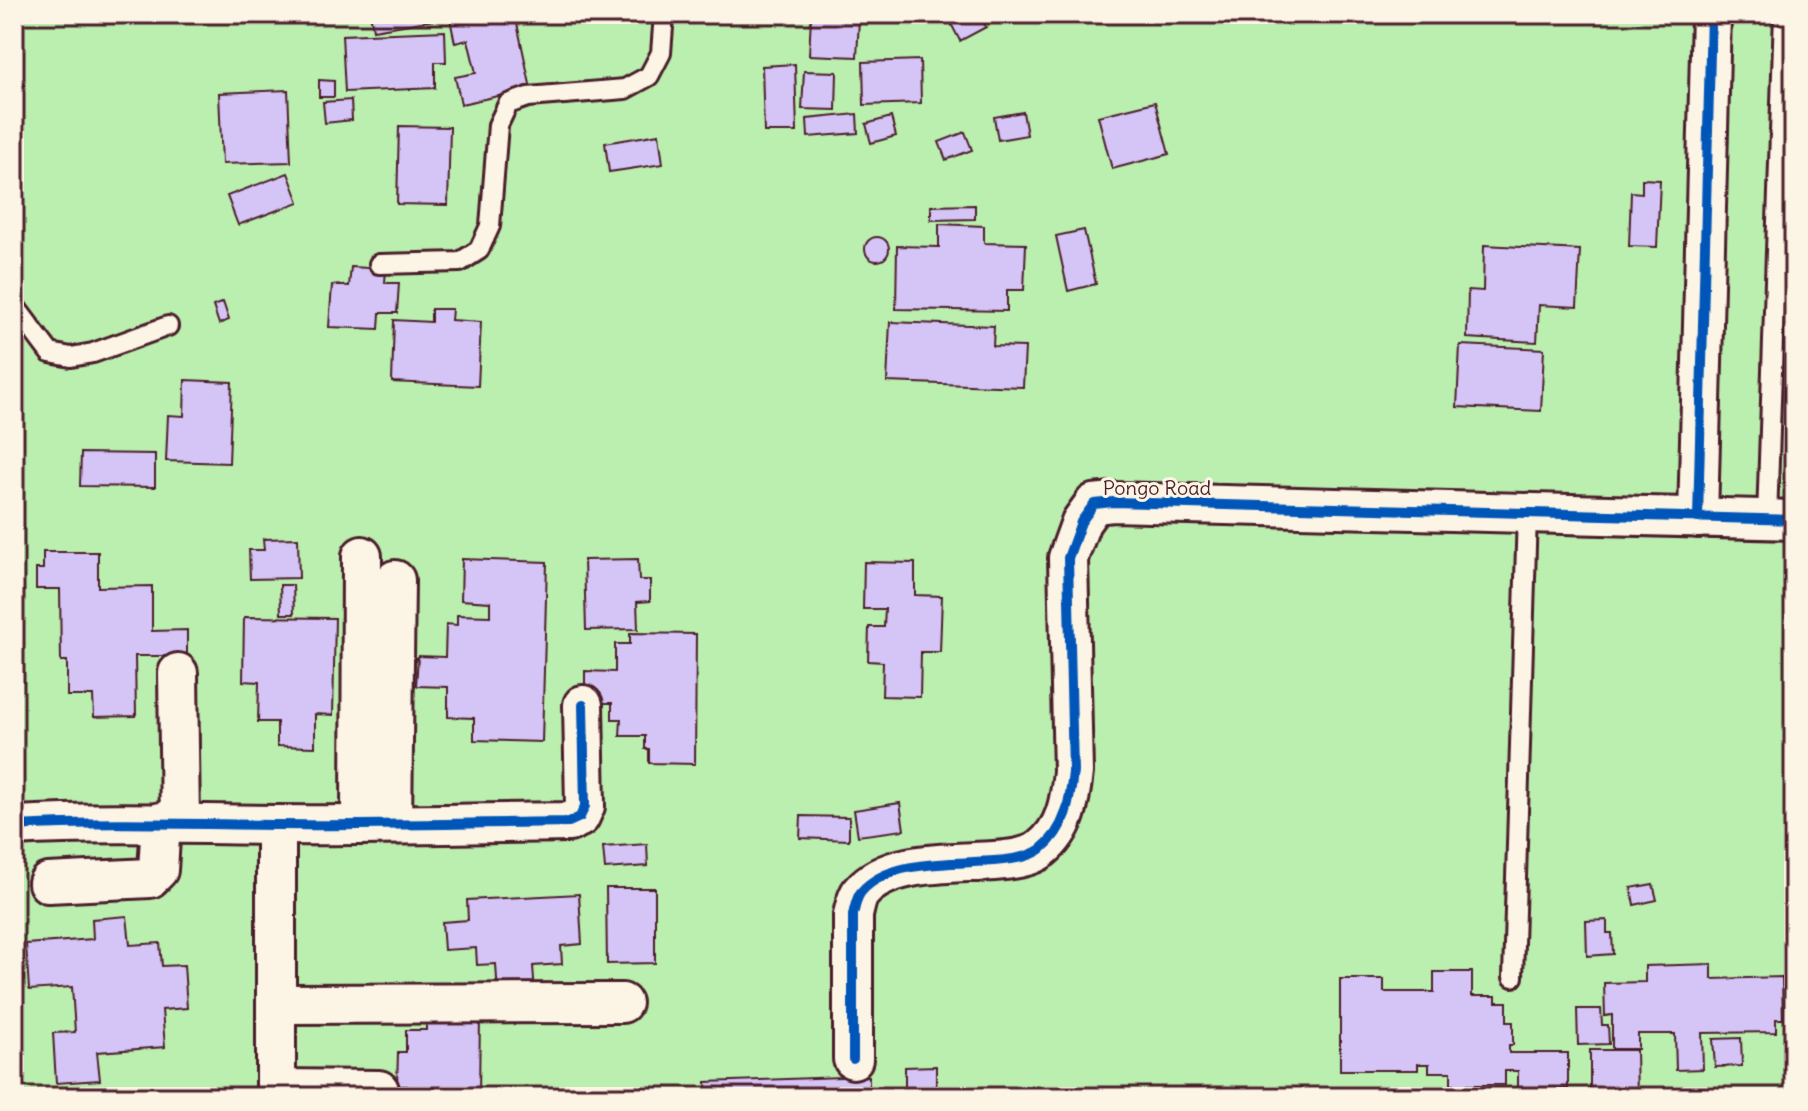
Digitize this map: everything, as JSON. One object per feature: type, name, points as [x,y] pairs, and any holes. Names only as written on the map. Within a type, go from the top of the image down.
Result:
[{"type":"street","points":[[1698,518],[1711,14]]},
{"type":"street","name":"Pongo Road","points":[[853,1059],[853,915],[859,894],[877,878],[902,868],[1012,860],[1040,850],[1056,832],[1069,807],[1073,772],[1068,558],[1081,522],[1094,504],[1113,502],[1780,519]]},
{"type":"street","points":[[362,556],[376,824]]},
{"type":"street","points":[[376,824],[395,580]]},
{"type":"street","points":[[48,883],[150,878],[158,870],[170,822],[178,673]]},
{"type":"street","points":[[14,826],[170,822],[276,825],[569,822],[580,817],[585,806],[583,705]]},
{"type":"street","points":[[276,825],[276,1093],[379,1090]]},
{"type":"street","points":[[277,1004],[622,1003]]},
{"type":"lane","points":[[379,264],[460,262],[479,250],[490,226],[498,125],[508,104],[528,97],[625,89],[649,76],[661,53],[664,14]]},
{"type":"lane","points":[[1780,519],[1784,14]]},
{"type":"lane","points":[[14,305],[50,353],[71,357],[93,353],[168,326]]},
{"type":"lane","points":[[1513,977],[1527,513]]},
{"type":"green space","points":[[14,14],[1794,14],[1794,1097],[14,1097]]},
{"type":"building","points":[[370,14],[433,14],[434,20],[373,30]]},
{"type":"building","points":[[449,14],[515,14],[531,89],[461,104],[455,77],[476,73],[468,40],[455,43]]},
{"type":"building","points":[[946,14],[979,14],[986,27],[960,41]]},
{"type":"building","points":[[811,17],[859,19],[857,57],[809,55]]},
{"type":"building","points":[[445,31],[446,62],[435,62],[435,88],[345,92],[342,35]]},
{"type":"building","points":[[920,60],[921,103],[864,105],[863,62]]},
{"type":"building","points":[[795,64],[797,132],[764,132],[762,66]]},
{"type":"building","points":[[804,71],[837,72],[836,110],[802,109]]},
{"type":"building","points":[[319,80],[334,81],[334,97],[319,97]]},
{"type":"building","points":[[288,90],[291,162],[222,164],[219,93]]},
{"type":"building","points":[[351,100],[352,120],[325,123],[323,102]]},
{"type":"building","points":[[1155,102],[1169,154],[1112,169],[1098,116]]},
{"type":"building","points":[[1023,112],[1027,135],[998,140],[994,117]]},
{"type":"building","points":[[857,114],[858,133],[808,137],[807,119]]},
{"type":"building","points":[[891,117],[896,136],[871,143],[866,124]]},
{"type":"building","points":[[399,126],[450,127],[448,205],[397,204]]},
{"type":"building","points":[[965,132],[972,150],[946,160],[939,142]]},
{"type":"building","points":[[659,134],[663,164],[609,172],[605,143]]},
{"type":"building","points":[[288,173],[299,202],[238,225],[227,196]]},
{"type":"building","points":[[1642,179],[1660,180],[1657,247],[1629,246],[1631,192],[1642,193]]},
{"type":"building","points":[[975,205],[975,219],[931,220],[931,206]]},
{"type":"building","points":[[939,224],[984,226],[984,243],[1026,244],[1024,290],[1007,290],[1007,311],[896,309],[897,246],[939,247]]},
{"type":"building","points":[[1084,230],[1096,284],[1068,291],[1056,236]]},
{"type":"building","points":[[877,237],[886,240],[889,249],[886,258],[877,261],[868,258],[865,249],[868,240]]},
{"type":"building","points":[[1484,245],[1580,250],[1577,307],[1539,305],[1537,342],[1467,338],[1468,290],[1483,291]]},
{"type":"building","points":[[351,267],[386,269],[385,283],[399,283],[397,313],[380,313],[379,329],[329,327],[332,285],[349,286]]},
{"type":"building","points":[[223,302],[229,320],[219,324],[213,306]]},
{"type":"building","points":[[431,309],[452,309],[451,320],[481,322],[478,386],[392,382],[394,320],[431,322]]},
{"type":"building","points":[[890,322],[994,326],[993,346],[1025,347],[1023,387],[887,382]]},
{"type":"building","points":[[1460,345],[1544,349],[1541,411],[1457,407]]},
{"type":"building","points":[[185,380],[232,382],[229,463],[166,461],[168,415],[184,416]]},
{"type":"building","points":[[81,453],[155,454],[155,487],[80,486]]},
{"type":"building","points":[[298,538],[299,578],[250,579],[249,550],[264,550],[263,539]]},
{"type":"building","points":[[43,552],[98,552],[98,587],[152,586],[152,631],[187,630],[187,656],[135,656],[136,716],[94,717],[93,696],[67,696],[67,661],[61,661],[60,589],[36,589],[36,569],[43,569]]},
{"type":"building","points":[[462,559],[547,562],[542,742],[474,740],[474,718],[448,717],[448,687],[416,686],[418,656],[445,657],[446,624],[457,625],[457,615],[490,616],[490,602],[461,600]]},
{"type":"building","points":[[638,559],[639,580],[650,580],[650,601],[637,602],[638,629],[586,630],[584,560]]},
{"type":"building","points":[[864,562],[915,563],[915,595],[942,596],[940,652],[921,652],[920,697],[882,696],[883,662],[868,661],[869,627],[884,627],[885,609],[863,609]]},
{"type":"building","points":[[280,585],[293,585],[294,614],[281,614]]},
{"type":"building","points":[[244,617],[335,618],[333,715],[315,714],[315,747],[277,746],[277,722],[258,722],[259,682],[243,681]]},
{"type":"building","points":[[630,633],[696,634],[695,764],[649,763],[645,736],[620,736],[621,719],[612,719],[612,703],[585,703],[585,671],[615,672],[615,644],[630,644]]},
{"type":"building","points":[[900,803],[904,830],[858,836],[854,810]]},
{"type":"building","points":[[801,816],[849,817],[849,840],[800,838]]},
{"type":"building","points":[[647,844],[648,866],[605,869],[603,847]]},
{"type":"building","points":[[1653,884],[1657,900],[1634,905],[1631,888]]},
{"type":"building","points":[[606,888],[655,888],[655,963],[607,964]]},
{"type":"building","points":[[579,894],[582,944],[561,946],[562,964],[533,966],[535,993],[498,995],[496,964],[477,965],[476,948],[444,950],[442,922],[468,920],[467,900]]},
{"type":"building","points":[[127,916],[130,945],[160,943],[162,966],[184,965],[187,1008],[162,1010],[165,1047],[97,1052],[100,1080],[56,1083],[53,1033],[75,1032],[72,987],[29,990],[26,944],[93,939],[92,919]]},
{"type":"building","points":[[1607,920],[1607,933],[1612,933],[1613,954],[1587,956],[1586,921]]},
{"type":"building","points":[[1712,964],[1712,979],[1782,977],[1783,1019],[1776,1019],[1776,1032],[1702,1033],[1703,1069],[1676,1070],[1675,1034],[1638,1034],[1638,1049],[1612,1049],[1612,1015],[1605,1016],[1604,983],[1645,982],[1645,966]]},
{"type":"building","points":[[1434,972],[1472,972],[1472,996],[1496,996],[1496,1002],[1507,1002],[1507,1022],[1513,1022],[1513,1045],[1509,1045],[1509,1053],[1568,1053],[1568,1089],[1518,1089],[1518,1071],[1505,1071],[1505,1085],[1451,1085],[1451,1072],[1429,1072],[1429,1064],[1418,1064],[1418,1070],[1340,1070],[1340,979],[1384,979],[1384,992],[1434,992]]},
{"type":"building","points":[[1577,1009],[1601,1009],[1602,1025],[1608,1025],[1609,1044],[1578,1045]]},
{"type":"building","points":[[426,1014],[480,1014],[479,1096],[499,1097],[407,1097],[407,1086],[397,1086],[398,1052],[406,1052],[406,1030],[426,1030]]},
{"type":"building","points":[[1741,1038],[1742,1066],[1715,1067],[1713,1039]]},
{"type":"building","points":[[1590,1050],[1636,1050],[1637,1097],[1590,1097]]},
{"type":"building","points":[[936,1066],[936,1097],[905,1097],[905,1067]]},
{"type":"building","points":[[869,1076],[869,1097],[707,1097],[706,1082]]},
{"type":"building","points":[[1120,1092],[1155,1092],[1155,1097],[1120,1097]]},
{"type":"building","points":[[1497,1092],[1544,1094],[1543,1097],[1497,1097]]},
{"type":"cycle path","points":[[1698,518],[1711,14]]},
{"type":"cycle path","points":[[853,1059],[853,915],[861,892],[873,881],[905,868],[1006,860],[1031,855],[1049,841],[1061,823],[1068,804],[1073,772],[1068,558],[1081,522],[1094,504],[1113,502],[1794,520]]},
{"type":"cycle path","points":[[14,826],[569,822],[580,817],[585,806],[583,705]]}]
